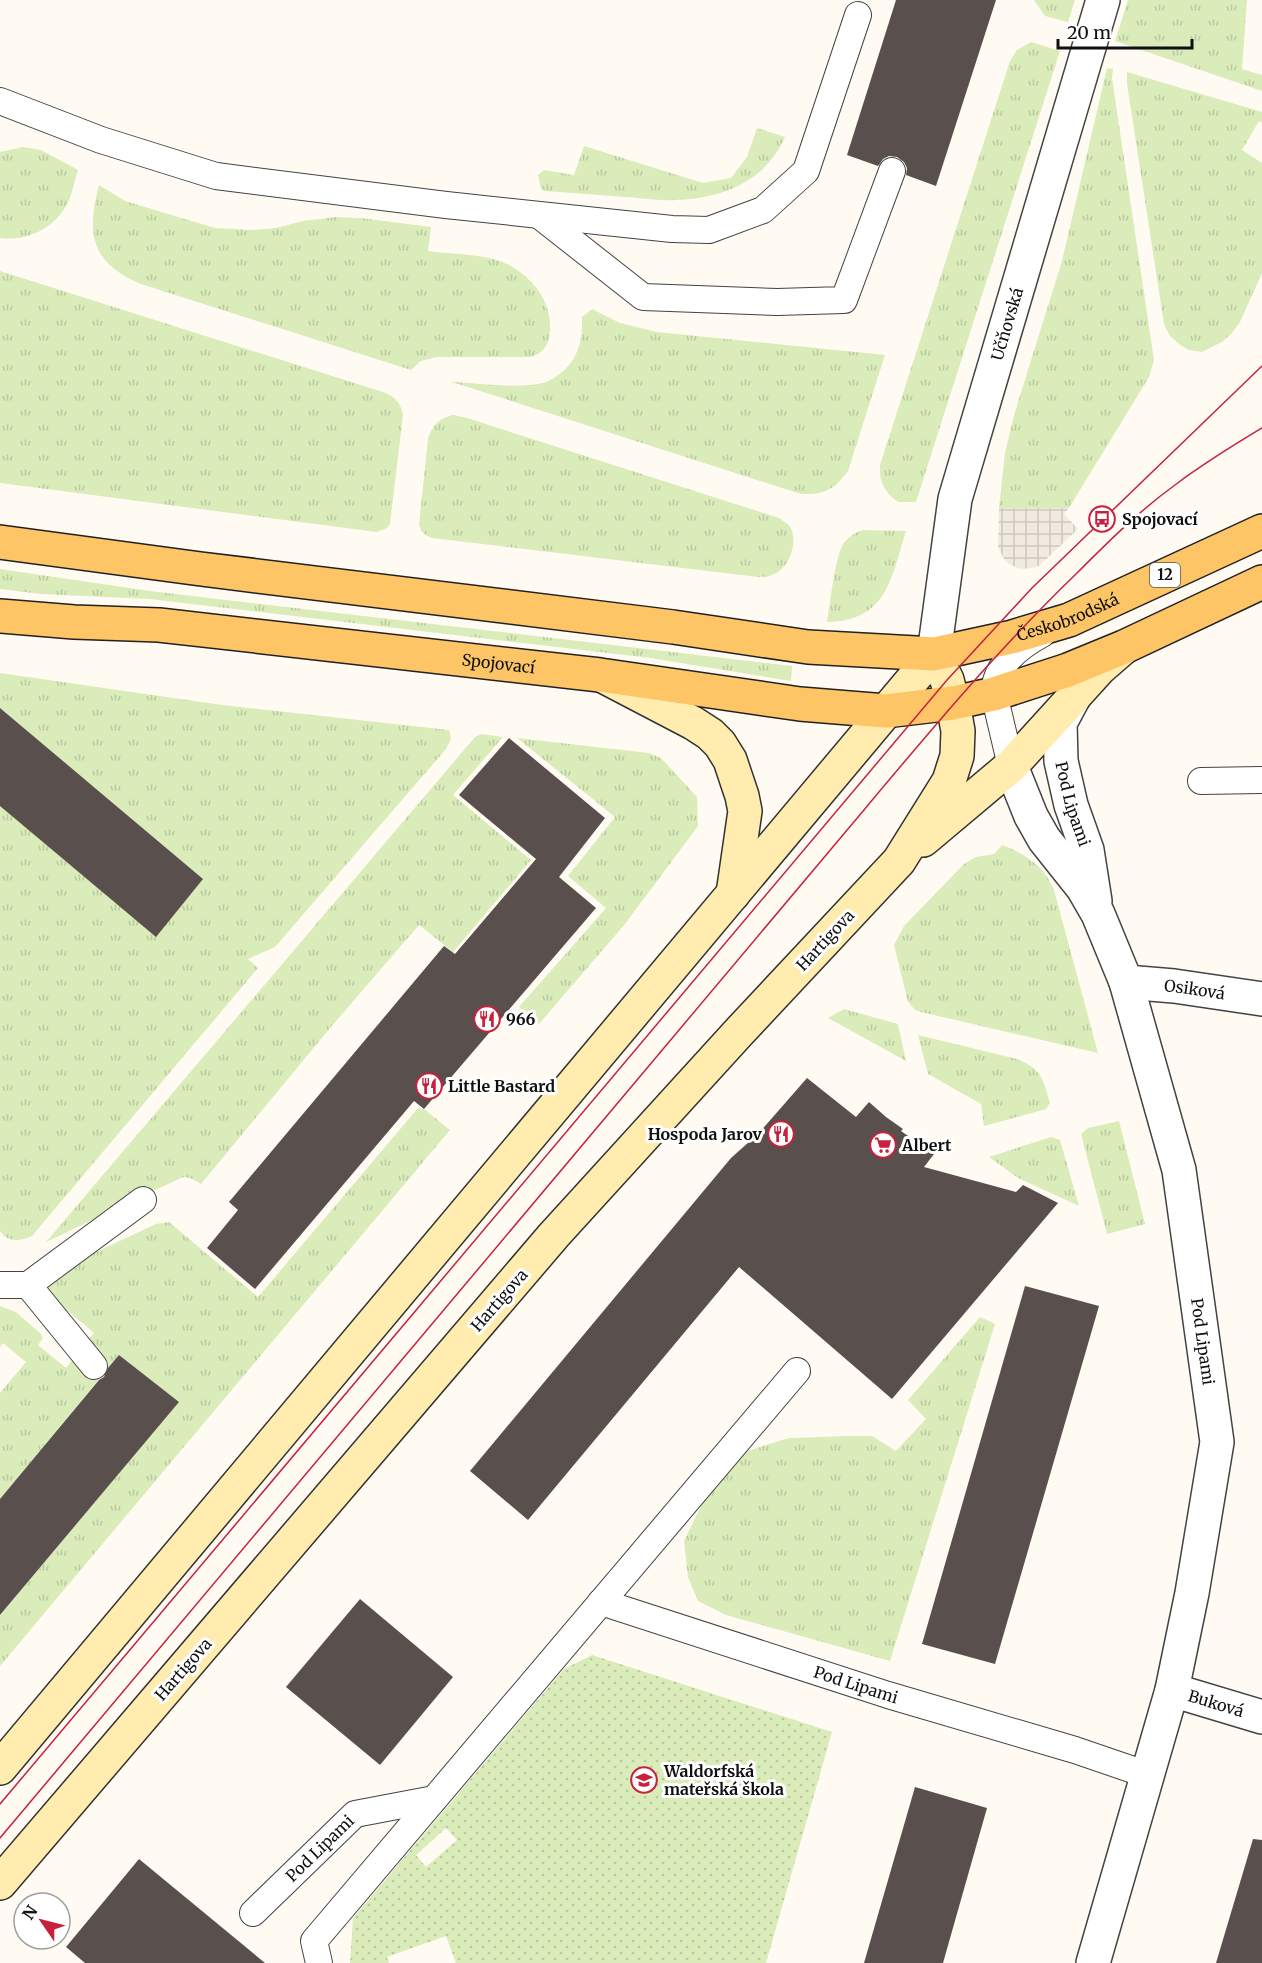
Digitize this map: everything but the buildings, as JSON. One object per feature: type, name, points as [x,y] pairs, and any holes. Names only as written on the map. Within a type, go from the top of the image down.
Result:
[{"type":"main road","name":"Českobrodská","points":[[934,654],[1012,637],[1069,620],[1262,531]]},
{"type":"main road","points":[[0,542],[673,627],[808,647],[934,654]]},
{"type":"main road","points":[[994,694],[1068,670],[1124,647],[1262,582]]},
{"type":"main road","name":"Spojovací","points":[[0,616],[74,622],[159,625],[600,675],[800,704],[886,711],[953,703],[994,694]]},
{"type":"main road","points":[[898,861],[1011,766],[1100,668],[1124,647]]},
{"type":"main road","points":[[0,1768],[934,654]]},
{"type":"main road","name":"Hartigova","points":[[0,1883],[554,1236],[898,861],[949,781],[957,756],[958,731],[953,703],[947,680],[934,654]]},
{"type":"main road","points":[[600,675],[710,734],[720,744],[730,760],[745,811],[733,894]]},
{"type":"street","name":"Učňovská","points":[[934,654],[958,490],[1103,0]]},
{"type":"street","name":"Pod Lipami","points":[[1075,696],[1060,723],[1061,761],[1071,805],[1086,850],[1098,914]]},
{"type":"street","name":"Pod Lipami","points":[[1011,766],[1031,816],[1044,839],[1083,888],[1098,914],[1126,982],[1179,1170],[1217,1442],[1192,1593],[1172,1690],[1093,1963]]},
{"type":"street","name":"Osiková","points":[[1126,982],[1174,986],[1262,999]]},
{"type":"street","name":"Buková","points":[[1172,1690],[1262,1717]]},
{"type":"lane","points":[[0,101],[101,140],[216,176],[446,205],[710,231],[764,210],[806,171],[858,15]]},
{"type":"lane","points":[[540,215],[643,297],[777,302],[844,300],[892,171]]},
{"type":"lane","points":[[1011,766],[994,694],[994,684],[998,674],[1012,656],[1028,642],[1069,620]]},
{"type":"lane","points":[[1201,781],[1262,780]]},
{"type":"lane","points":[[0,1285],[28,1285],[143,1200]]},
{"type":"lane","points":[[28,1285],[94,1366]]},
{"type":"lane","points":[[319,1963],[314,1941],[797,1371]]},
{"type":"lane","name":"Pod Lipami","points":[[601,1602],[877,1691],[1075,1750],[1148,1775]]},
{"type":"lane","name":"Pod Lipami","points":[[253,1913],[355,1814],[434,1799]]},
{"type":"green space","points":[[1034,0],[1075,0],[1068,22],[1045,16]]},
{"type":"green space","points":[[1128,0],[1247,0],[1242,69],[1262,75],[1262,91],[1115,41]]},
{"type":"green space","points":[[1031,42],[1060,51],[916,502],[898,502],[883,486],[880,465],[1010,61],[1017,50]]},
{"type":"green space","points":[[1107,68],[1113,69],[1112,78],[1154,360],[1149,377],[1069,508],[999,508],[1005,453],[1014,415],[1062,261]]},
{"type":"green space","points":[[1127,72],[1262,112],[1262,123],[1259,121],[1242,150],[1262,163],[1262,273],[1240,322],[1232,333],[1222,342],[1202,352],[1189,350],[1179,344],[1170,336],[1164,324]]},
{"type":"green space","points":[[757,128],[785,137],[777,153],[766,166],[741,185],[710,196],[663,200],[541,189],[538,175],[544,170],[574,175],[584,146],[703,183],[731,178],[747,157]]},
{"type":"green space","points":[[23,147],[41,150],[78,170],[65,208],[51,224],[22,237],[0,238],[0,152]]},
{"type":"green space","points":[[99,185],[125,201],[215,228],[253,230],[276,228],[303,221],[336,217],[431,227],[428,251],[497,260],[518,270],[527,278],[535,286],[547,306],[549,339],[543,350],[531,357],[437,357],[421,361],[411,370],[141,284],[112,267],[96,245],[93,218]]},
{"type":"green space","points":[[0,271],[390,395],[399,405],[403,415],[390,524],[387,528],[377,532],[0,483]]},
{"type":"green space","points":[[592,309],[620,323],[657,332],[885,355],[848,471],[838,483],[828,490],[816,494],[801,494],[452,382],[524,386],[551,380],[564,371],[574,358],[581,340],[582,317]]},
{"type":"green space","points":[[453,415],[779,518],[789,526],[793,533],[791,554],[778,572],[758,577],[427,536],[419,525],[428,439],[437,423]]},
{"type":"green space","points":[[862,530],[906,531],[890,581],[874,605],[863,614],[847,620],[827,622],[840,551],[847,539]]},
{"type":"green space","points":[[0,569],[150,591],[792,666],[791,681],[650,658],[149,599],[41,594],[0,589]]},
{"type":"green space","points":[[0,673],[222,705],[449,730],[451,739],[446,749],[275,947],[248,959],[258,968],[32,1236],[19,1240],[7,1238],[0,1231],[0,806],[203,879],[0,708]]},
{"type":"green space","points":[[481,734],[503,737],[453,795],[531,860],[453,952],[419,925],[201,1184],[183,1177],[46,1242],[475,737]]},
{"type":"green space","points":[[517,738],[649,753],[661,758],[697,797],[698,826],[625,924],[539,1024],[519,1007],[606,908],[568,876],[615,817]]},
{"type":"green space","points":[[1002,845],[1019,852],[1033,862],[1045,874],[1054,890],[1098,1053],[921,1012],[915,1010],[908,1002],[894,945],[904,926],[964,864],[976,857],[994,854]]},
{"type":"green space","points":[[844,1009],[898,1024],[906,1061],[828,1018]]},
{"type":"green space","points":[[918,1035],[1017,1059],[1025,1063],[1037,1071],[1050,1103],[1046,1109],[984,1126],[981,1104],[928,1074]]},
{"type":"green space","points":[[418,1108],[424,1109],[450,1130],[0,1666],[0,1615],[179,1402],[119,1355],[0,1499],[0,1393],[26,1362],[3,1343],[0,1347],[0,1306],[16,1312],[41,1334],[43,1338],[38,1345],[66,1368],[94,1333],[68,1311],[62,1316],[34,1300],[45,1276],[156,1224],[169,1222],[258,1297]]},
{"type":"green space","points":[[1119,1121],[1145,1224],[1107,1234],[1081,1134],[1088,1128]]},
{"type":"green space","points":[[1051,1137],[1060,1140],[1079,1206],[1018,1178],[989,1157]]},
{"type":"green space","points":[[980,1317],[995,1324],[890,1661],[726,1615],[698,1601],[688,1577],[684,1541],[707,1494],[747,1451],[789,1438],[872,1436],[896,1451],[926,1419],[908,1400]]},
{"type":"green space","name":"Waldorfská mateřská škola","points":[[592,1655],[832,1732],[766,1963],[456,1963],[446,1936],[387,1957],[389,1963],[350,1963],[353,1918],[564,1669]],"holes":[[[446,1828],[457,1840],[426,1867],[416,1855]]]},
{"type":"shaded area","points":[[999,508],[1069,508],[1064,514],[1078,529],[1039,566],[1020,569],[1004,559],[998,547]]},
{"type":"tram line","points":[[0,1804],[947,680],[1032,588],[1262,366]]},
{"type":"tram line","points":[[0,1838],[962,695],[1047,603],[1136,516],[1196,470],[1262,428]]},
{"type":"place","name":"Spojovací","points":[[1102,519]]},
{"type":"place","name":"966","points":[[487,1019]]},
{"type":"place","name":"Little Bastard","points":[[429,1086]]},
{"type":"place","name":"Hospoda Jarov","points":[[781,1134]]},
{"type":"place","name":"Albert","points":[[883,1145]]},
{"type":"place","name":"Waldorfská mateřská škola","points":[[644,1780]]}]
